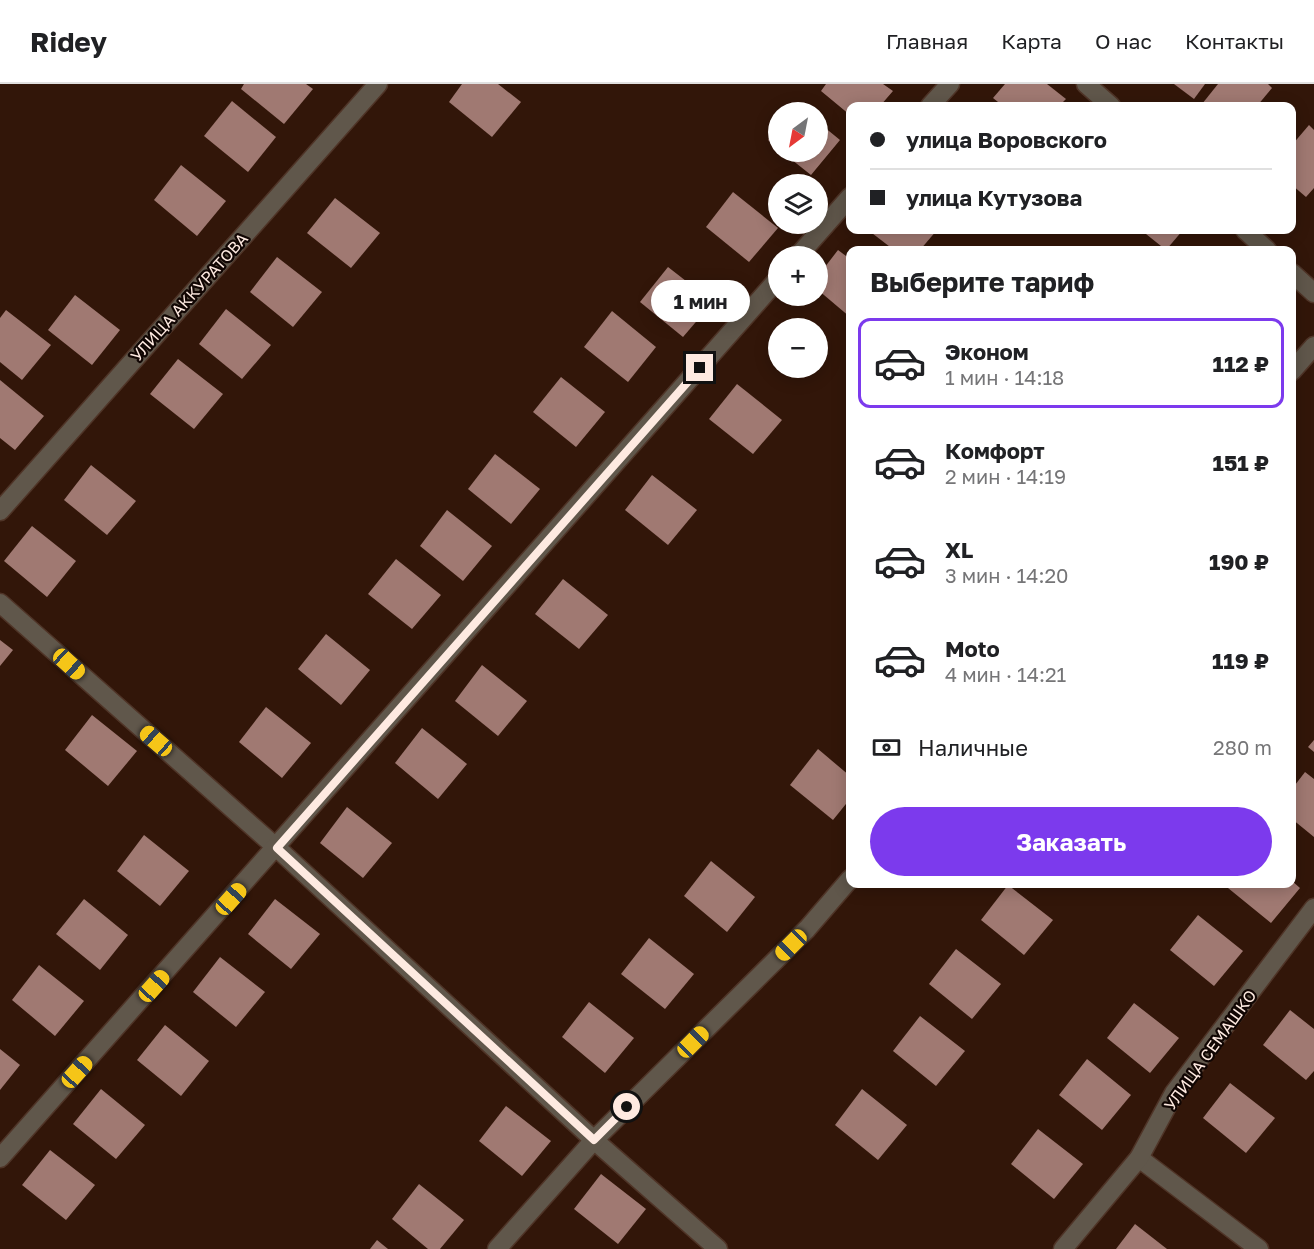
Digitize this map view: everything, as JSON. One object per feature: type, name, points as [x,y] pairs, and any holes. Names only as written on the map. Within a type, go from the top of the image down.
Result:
[{"type":"street","name":"УЛИЦА АККУРАТОВА","points":[[0,511],[378,84]]},
{"type":"street","points":[[934,102],[950,84]]},
{"type":"street","points":[[1086,84],[1106,102]]},
{"type":"street","points":[[807,246],[846,202]]},
{"type":"street","points":[[1250,234],[1263,246]]},
{"type":"street","points":[[1296,277],[1314,293]]},
{"type":"street","points":[[0,1158],[277,848],[768,290]]},
{"type":"street","points":[[1296,366],[1314,346]]},
{"type":"street","points":[[0,603],[277,848],[594,1140],[718,1249]]},
{"type":"street","points":[[497,1249],[594,1140],[807,929],[846,884]]},
{"type":"street","name":"УЛИЦА СЕМАШКО","points":[[1064,1249],[1138,1158],[1174,1093],[1314,908]]},
{"type":"street","points":[[1138,1158],[1259,1249]]},
{"type":"building","points":[[244,84],[306,84],[313,89],[284,124],[241,89]]},
{"type":"building","points":[[462,84],[498,84],[521,102],[492,137],[449,102]]},
{"type":"building","points":[[826,84],[883,84],[893,91],[883,102],[846,102],[846,112],[821,91]]},
{"type":"building","points":[[1005,84],[1047,84],[1066,99],[1063,102],[998,102],[993,98]]},
{"type":"building","points":[[1174,84],[1205,84],[1194,99]]},
{"type":"building","points":[[1218,84],[1268,84],[1272,88],[1260,102],[1204,102]]},
{"type":"building","points":[[232,101],[276,137],[248,172],[204,136]]},
{"type":"building","points":[[1309,125],[1314,130],[1314,188],[1306,197],[1296,188],[1296,140]]},
{"type":"building","points":[[828,130],[840,140],[828,154]]},
{"type":"building","points":[[795,162],[822,162],[810,174]]},
{"type":"building","points":[[181,165],[226,201],[197,236],[154,200]]},
{"type":"building","points":[[733,192],[768,220],[768,234],[773,234],[749,262],[706,227]]},
{"type":"building","points":[[335,198],[380,233],[351,268],[307,233]]},
{"type":"building","points":[[873,234],[934,234],[923,246],[889,246]]},
{"type":"building","points":[[1146,234],[1180,234],[1169,246],[1161,246]]},
{"type":"building","points":[[838,250],[846,256],[846,314],[828,298],[828,263]]},
{"type":"building","points":[[277,257],[322,292],[293,327],[250,292]]},
{"type":"building","points":[[668,267],[713,302],[683,337],[640,302]]},
{"type":"building","points":[[75,295],[120,330],[92,365],[48,330]]},
{"type":"building","points":[[226,309],[271,345],[242,379],[199,344]]},
{"type":"building","points":[[6,310],[51,345],[22,380],[0,362],[0,318]]},
{"type":"building","points":[[612,311],[656,347],[628,382],[584,347]]},
{"type":"building","points":[[178,359],[223,394],[194,429],[150,394]]},
{"type":"building","points":[[561,377],[605,412],[576,447],[533,412]]},
{"type":"building","points":[[0,380],[44,416],[15,450],[0,438]]},
{"type":"building","points":[[737,384],[782,420],[753,454],[709,419]]},
{"type":"building","points":[[495,454],[540,489],[511,524],[468,489]]},
{"type":"building","points":[[91,465],[136,501],[107,535],[64,500]]},
{"type":"building","points":[[652,475],[697,510],[668,545],[625,510]]},
{"type":"building","points":[[447,510],[492,546],[463,581],[420,546]]},
{"type":"building","points":[[32,526],[76,561],[47,597],[4,561]]},
{"type":"building","points":[[396,559],[441,595],[412,629],[368,594]]},
{"type":"building","points":[[563,579],[608,615],[579,649],[535,614]]},
{"type":"building","points":[[326,634],[370,670],[341,705],[298,669]]},
{"type":"building","points":[[0,640],[13,650],[0,666]]},
{"type":"building","points":[[482,665],[527,701],[498,736],[455,701]]},
{"type":"building","points":[[266,707],[311,743],[282,778],[239,742]]},
{"type":"building","points":[[92,715],[137,751],[108,786],[65,750]]},
{"type":"building","points":[[422,728],[467,764],[438,799],[395,763]]},
{"type":"building","points":[[1314,740],[1314,752],[1308,747]]},
{"type":"building","points":[[818,749],[846,773],[846,804],[833,820],[790,785]]},
{"type":"building","points":[[1305,772],[1314,779],[1314,837],[1296,822],[1296,784]]},
{"type":"building","points":[[347,807],[392,843],[363,878],[320,843]]},
{"type":"building","points":[[144,835],[189,871],[160,906],[117,871]]},
{"type":"building","points":[[711,861],[755,897],[727,932],[684,896]]},
{"type":"building","points":[[1296,884],[1300,888],[1271,923],[1228,888],[1296,888]]},
{"type":"building","points":[[1006,888],[1012,888],[1053,920],[1024,955],[981,920]]},
{"type":"building","points":[[84,899],[128,935],[100,970],[56,934]]},
{"type":"building","points":[[275,899],[320,934],[291,969],[248,934]]},
{"type":"building","points":[[1198,915],[1243,951],[1214,986],[1170,950]]},
{"type":"building","points":[[649,938],[694,974],[665,1009],[621,974]]},
{"type":"building","points":[[956,949],[1001,984],[972,1019],[929,984]]},
{"type":"building","points":[[220,957],[265,992],[236,1027],[193,992]]},
{"type":"building","points":[[39,965],[84,1001],[55,1036],[12,1000]]},
{"type":"building","points":[[589,1002],[634,1038],[605,1073],[562,1037]]},
{"type":"building","points":[[1134,1003],[1179,1038],[1150,1073],[1107,1038]]},
{"type":"building","points":[[1290,1010],[1314,1029],[1314,1071],[1306,1080],[1263,1045]]},
{"type":"building","points":[[920,1016],[965,1051],[936,1086],[893,1051]]},
{"type":"building","points":[[165,1025],[209,1061],[181,1096],[137,1060]]},
{"type":"building","points":[[0,1049],[20,1065],[0,1090]]},
{"type":"building","points":[[1087,1059],[1131,1095],[1102,1130],[1059,1095]]},
{"type":"building","points":[[1230,1083],[1275,1118],[1246,1153],[1203,1118]]},
{"type":"building","points":[[101,1089],[145,1125],[116,1159],[73,1124]]},
{"type":"building","points":[[862,1089],[907,1125],[878,1160],[835,1125]]},
{"type":"building","points":[[506,1106],[551,1141],[522,1176],[479,1141]]},
{"type":"building","points":[[1038,1129],[1083,1164],[1054,1199],[1011,1164]]},
{"type":"building","points":[[50,1150],[95,1185],[66,1220],[22,1185]]},
{"type":"building","points":[[601,1174],[646,1209],[618,1244],[574,1209]]},
{"type":"building","points":[[419,1184],[464,1220],[440,1249],[428,1249],[392,1219]]},
{"type":"building","points":[[1135,1224],[1167,1249],[1116,1249]]},
{"type":"building","points":[[377,1240],[388,1249],[370,1249]]},
{"type":"route","points":[[627,1107],[594,1140],[277,848],[700,368]]}]
